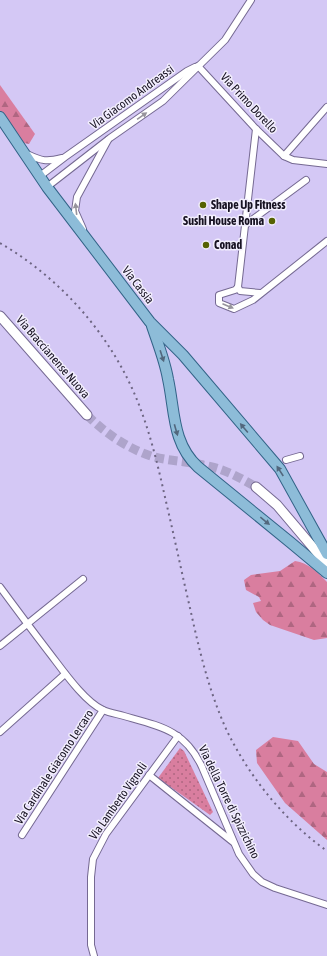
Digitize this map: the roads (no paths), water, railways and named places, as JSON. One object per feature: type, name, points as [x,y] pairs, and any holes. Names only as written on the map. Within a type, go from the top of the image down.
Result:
[{"type":"main road","name":"Via Cassia","points":[[0,117],[47,187],[150,322],[182,355],[280,469],[327,554]]},
{"type":"main road","name":"Via Braccianense Nuova","points":[[0,316],[87,415]]},
{"type":"main road","points":[[150,322],[166,369],[177,433],[188,457],[198,467],[327,573]]},
{"type":"main road","points":[[256,487],[277,505],[327,564]]},
{"type":"street","name":"Via Giacomo Andreassi","points":[[47,187],[110,138],[162,101],[225,40],[251,0]]},
{"type":"street","name":"Via Giacomo Andreassi","points":[[40,176],[187,71],[198,66]]},
{"type":"street","name":"Via Primo Dorello","points":[[198,66],[256,129],[284,156],[293,160],[327,164]]},
{"type":"street","points":[[193,72],[204,71]]},
{"type":"street","points":[[284,156],[327,107]]},
{"type":"street","points":[[256,129],[238,287],[235,290],[219,295],[219,303],[234,309],[253,300],[327,241]]},
{"type":"street","name":"Via Giacomo Andreassi","points":[[90,245],[77,215],[75,204],[78,193],[110,138]]},
{"type":"street","points":[[80,148],[94,166]]},
{"type":"street","name":"Via Giacomo Andreassi","points":[[25,153],[38,160],[44,161],[65,157]]},
{"type":"street","points":[[245,225],[306,180]]},
{"type":"street","points":[[238,287],[240,291],[260,293]]},
{"type":"street","points":[[286,460],[300,456]]},
{"type":"street","points":[[0,646],[83,579]]},
{"type":"street","name":"Via della Torre di Spizzichino","points":[[0,587],[65,674],[88,699],[103,710],[155,725],[178,736],[190,747],[197,757],[234,843],[246,865],[253,874],[262,882],[275,888],[327,904]]},
{"type":"street","points":[[0,732],[65,674]]},
{"type":"street","name":"Via Cardinale Giacomo Lercaro","points":[[22,836],[103,710]]},
{"type":"street","name":"Via Lamberto Vignoli","points":[[94,956],[91,945],[91,876],[93,859],[106,834],[178,736]]},
{"type":"street","points":[[149,775],[234,843]]},
{"type":"tunnel","points":[[87,415],[101,428],[133,449],[142,453],[157,458],[217,468],[237,476],[256,487]]},
{"type":"railway","points":[[0,243],[24,258],[67,295],[103,338],[118,362],[131,387],[150,436],[201,655],[215,701],[227,731],[246,765],[270,797],[297,826],[327,851]]},
{"type":"place","name":"Shape Up Fitness","points":[[203,205]]},
{"type":"place","name":"Sushi House Roma","points":[[272,221]]},
{"type":"place","name":"Conad","points":[[206,245]]}]
